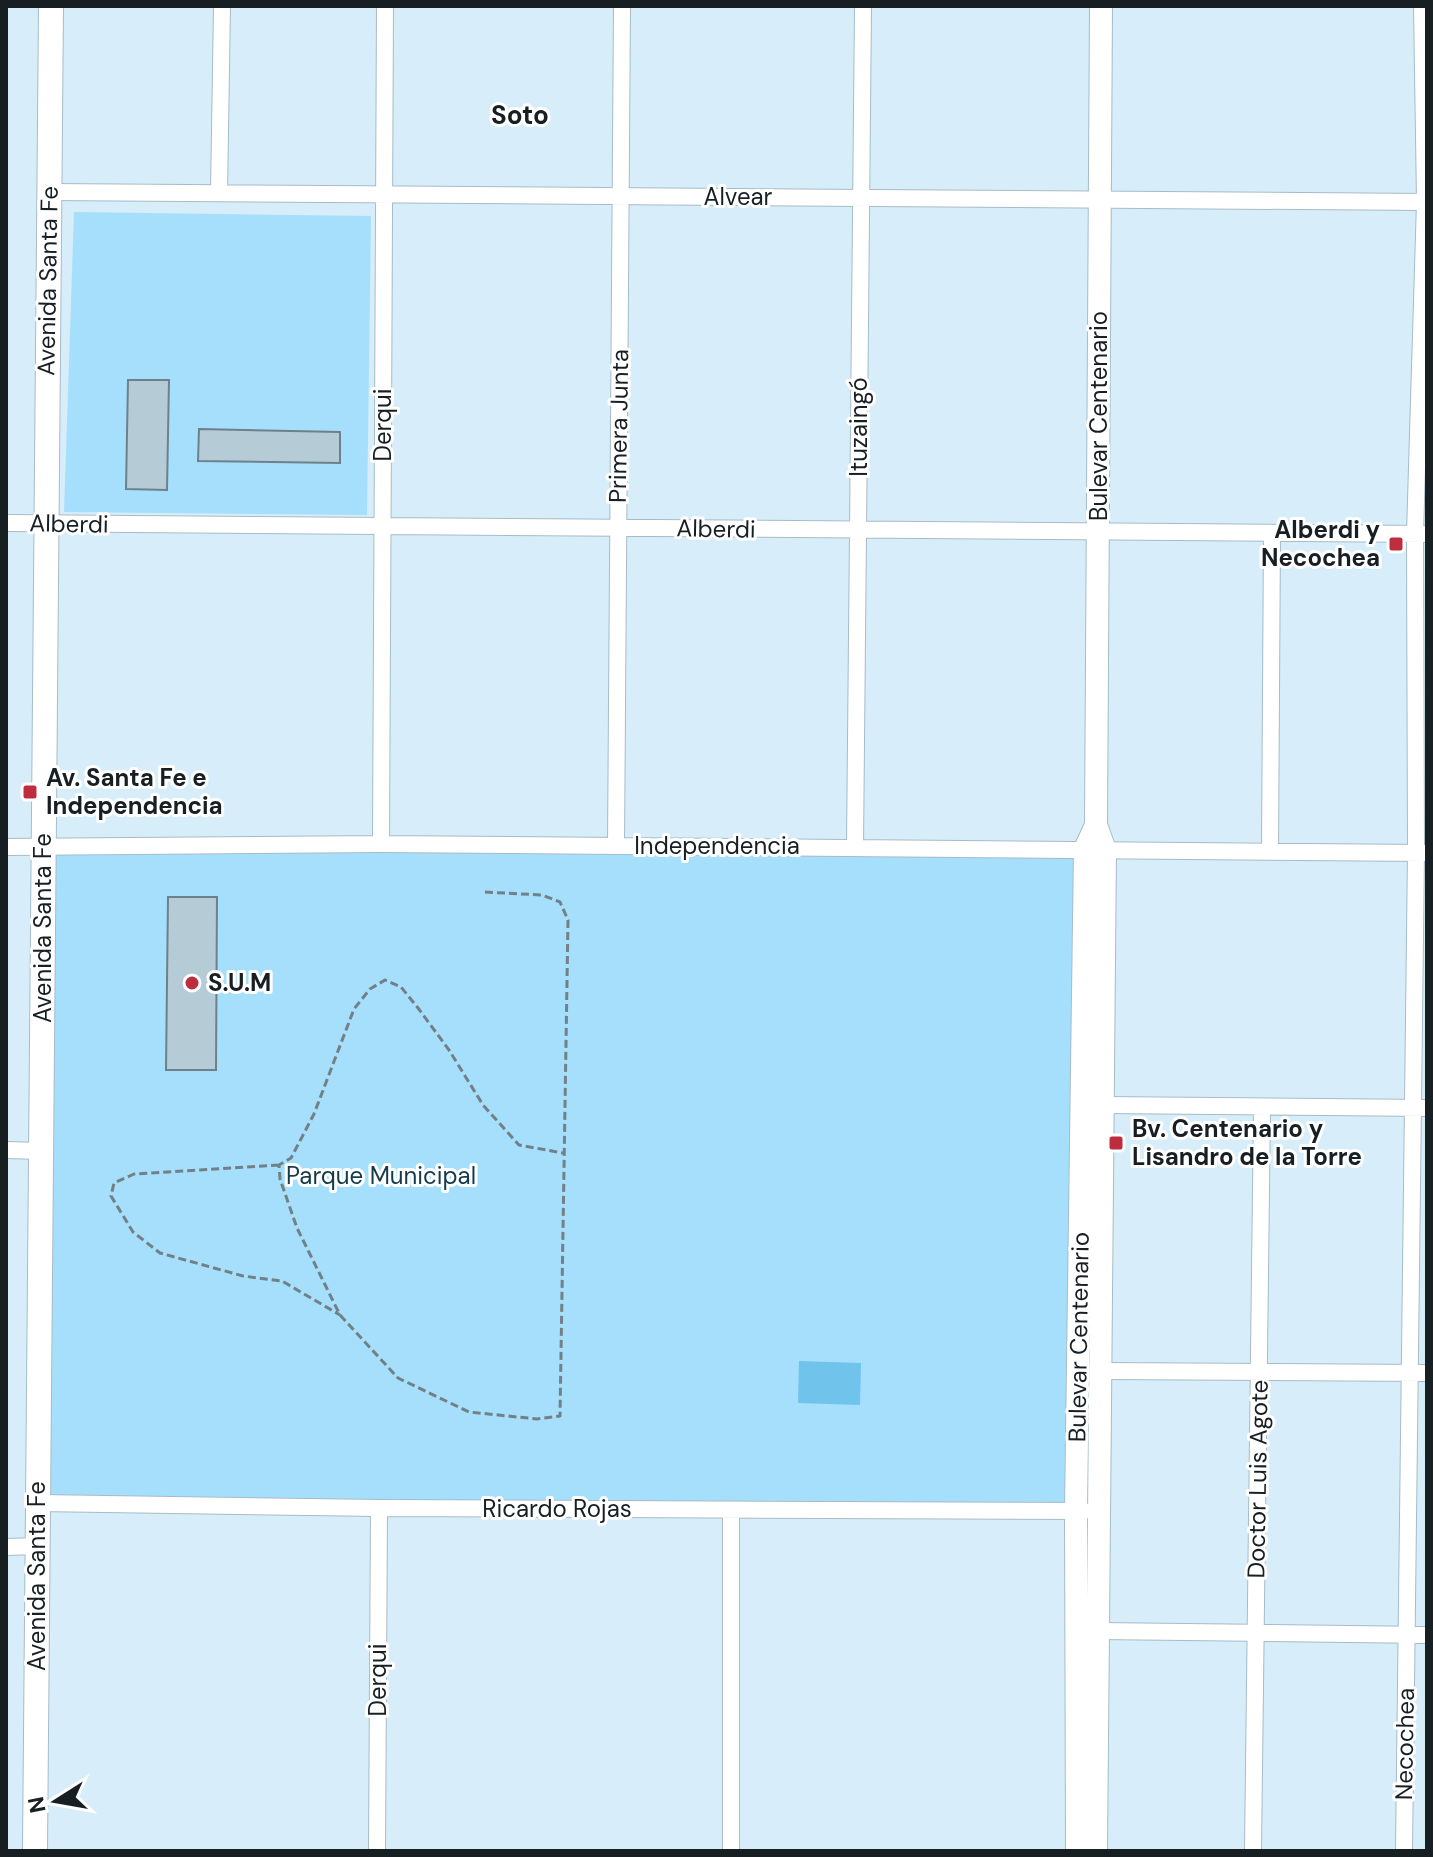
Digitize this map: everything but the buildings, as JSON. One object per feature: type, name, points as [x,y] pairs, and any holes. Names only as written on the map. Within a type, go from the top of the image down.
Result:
[{"type":"main road","name":"Avenida Santa Fe","points":[[35,1851],[51,6]]},
{"type":"main road","name":"Bulevar Centenario","points":[[1077,1851],[1076,1510],[1096,825],[1101,6]]},
{"type":"main road","name":"Bulevar Centenario","points":[[1095,850],[1103,1105],[1096,1851]]},
{"type":"street","points":[[219,193],[222,6]]},
{"type":"street","name":"Derqui","points":[[381,844],[385,6]]},
{"type":"street","name":"Primera Junta","points":[[616,846],[622,6]]},
{"type":"street","name":"Ituzaingó","points":[[855,847],[863,6]]},
{"type":"street","name":"Necochea","points":[[1404,1851],[1409,1373],[1420,1108],[1421,534],[1426,202],[1422,6]]},
{"type":"street","name":"Alvear","points":[[49,192],[1426,202]]},
{"type":"street","name":"Alberdi","points":[[6,523],[1421,534]]},
{"type":"street","points":[[1270,851],[1272,534]]},
{"type":"street","name":"Independencia","points":[[6,847],[381,844],[1421,853]]},
{"type":"street","points":[[1103,1105],[1420,1108]]},
{"type":"street","name":"Doctor Luis Agote","points":[[1253,1851],[1262,1107]]},
{"type":"street","points":[[6,1150],[41,1151]]},
{"type":"street","points":[[1100,1371],[1427,1373]]},
{"type":"street","name":"Ricardo Rojas","points":[[38,1503],[1099,1512]]},
{"type":"street","name":"Derqui","points":[[377,1851],[379,1508]]},
{"type":"street","points":[[731,1510],[731,1851]]},
{"type":"street","points":[[6,1547],[38,1546]]},
{"type":"street","points":[[1098,1631],[1427,1635]]},
{"type":"path","points":[[279,1165],[280,1179],[297,1228],[340,1315],[398,1378],[469,1412],[537,1419],[560,1416],[568,920],[560,902],[542,895],[485,892]]},
{"type":"path","points":[[340,1315],[282,1281],[243,1276],[160,1253],[133,1232],[111,1196],[114,1183],[134,1174],[279,1165],[291,1158],[314,1114],[354,1009],[370,989],[385,980],[401,987],[449,1050],[483,1105],[519,1145],[563,1153]]},
{"type":"green space","points":[[74,212],[371,216],[367,515],[64,512]]},
{"type":"green space","name":"Parque Municipal","points":[[43,847],[1085,849],[1076,1510],[38,1503]]},
{"type":"shaded area","points":[[799,1361],[861,1363],[860,1405],[798,1403]]},
{"type":"place","name":"Alberdi y Necochea","points":[[1396,544]]},
{"type":"place","name":"Av. Santa Fe e Independencia","points":[[30,792]]},
{"type":"place","name":"S.U.M","points":[[192,983]]},
{"type":"place","name":"Bv. Centenario y Lisandro de la Torre","points":[[1116,1143]]},
{"type":"district","name":"Soto","points":[[520,115]]}]
